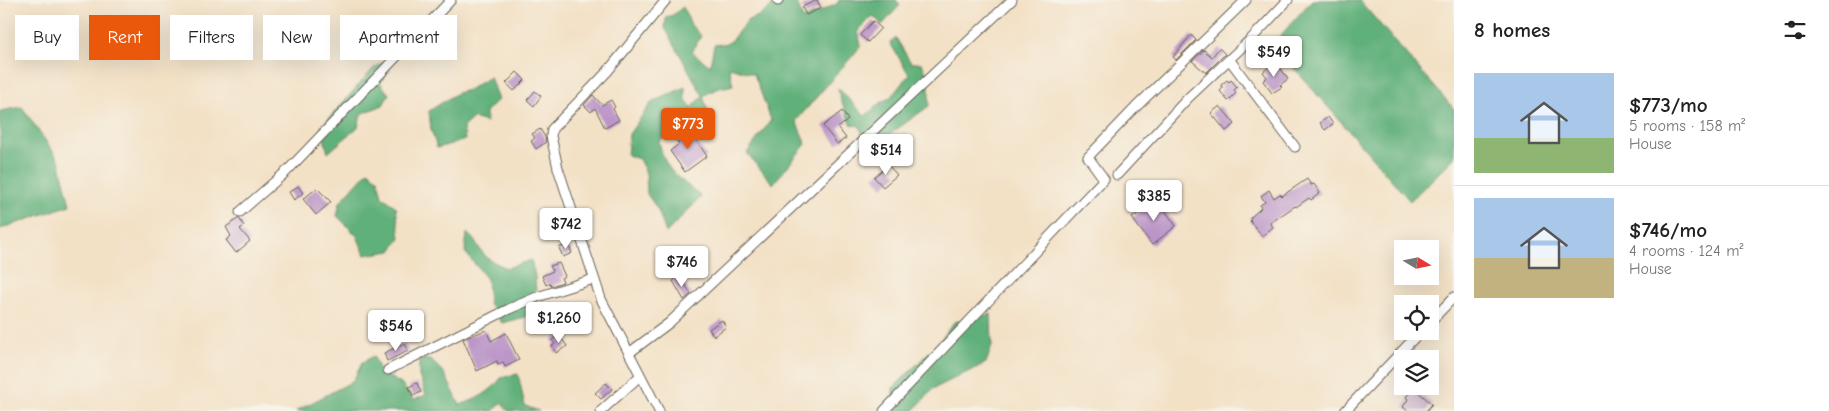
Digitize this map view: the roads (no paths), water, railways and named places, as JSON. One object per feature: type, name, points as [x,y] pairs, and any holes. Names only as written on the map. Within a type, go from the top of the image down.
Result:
[{"type":"street","points":[[240,212],[287,171],[451,0]]},
{"type":"street","points":[[659,411],[601,299],[558,168],[551,136],[552,129],[607,72],[666,0]]},
{"type":"street","points":[[629,353],[669,323],[1012,0]]},
{"type":"street","points":[[884,411],[1104,179],[1088,157],[1136,107],[1246,0]]},
{"type":"street","points":[[1117,175],[1188,98],[1288,0]]},
{"type":"street","points":[[1229,59],[1295,147]]},
{"type":"street","points":[[388,370],[536,297],[594,279]]},
{"type":"street","points":[[1439,314],[1452,303]]},
{"type":"street","points":[[1345,411],[1412,340]]},
{"type":"street","points":[[601,411],[640,376]]}]
